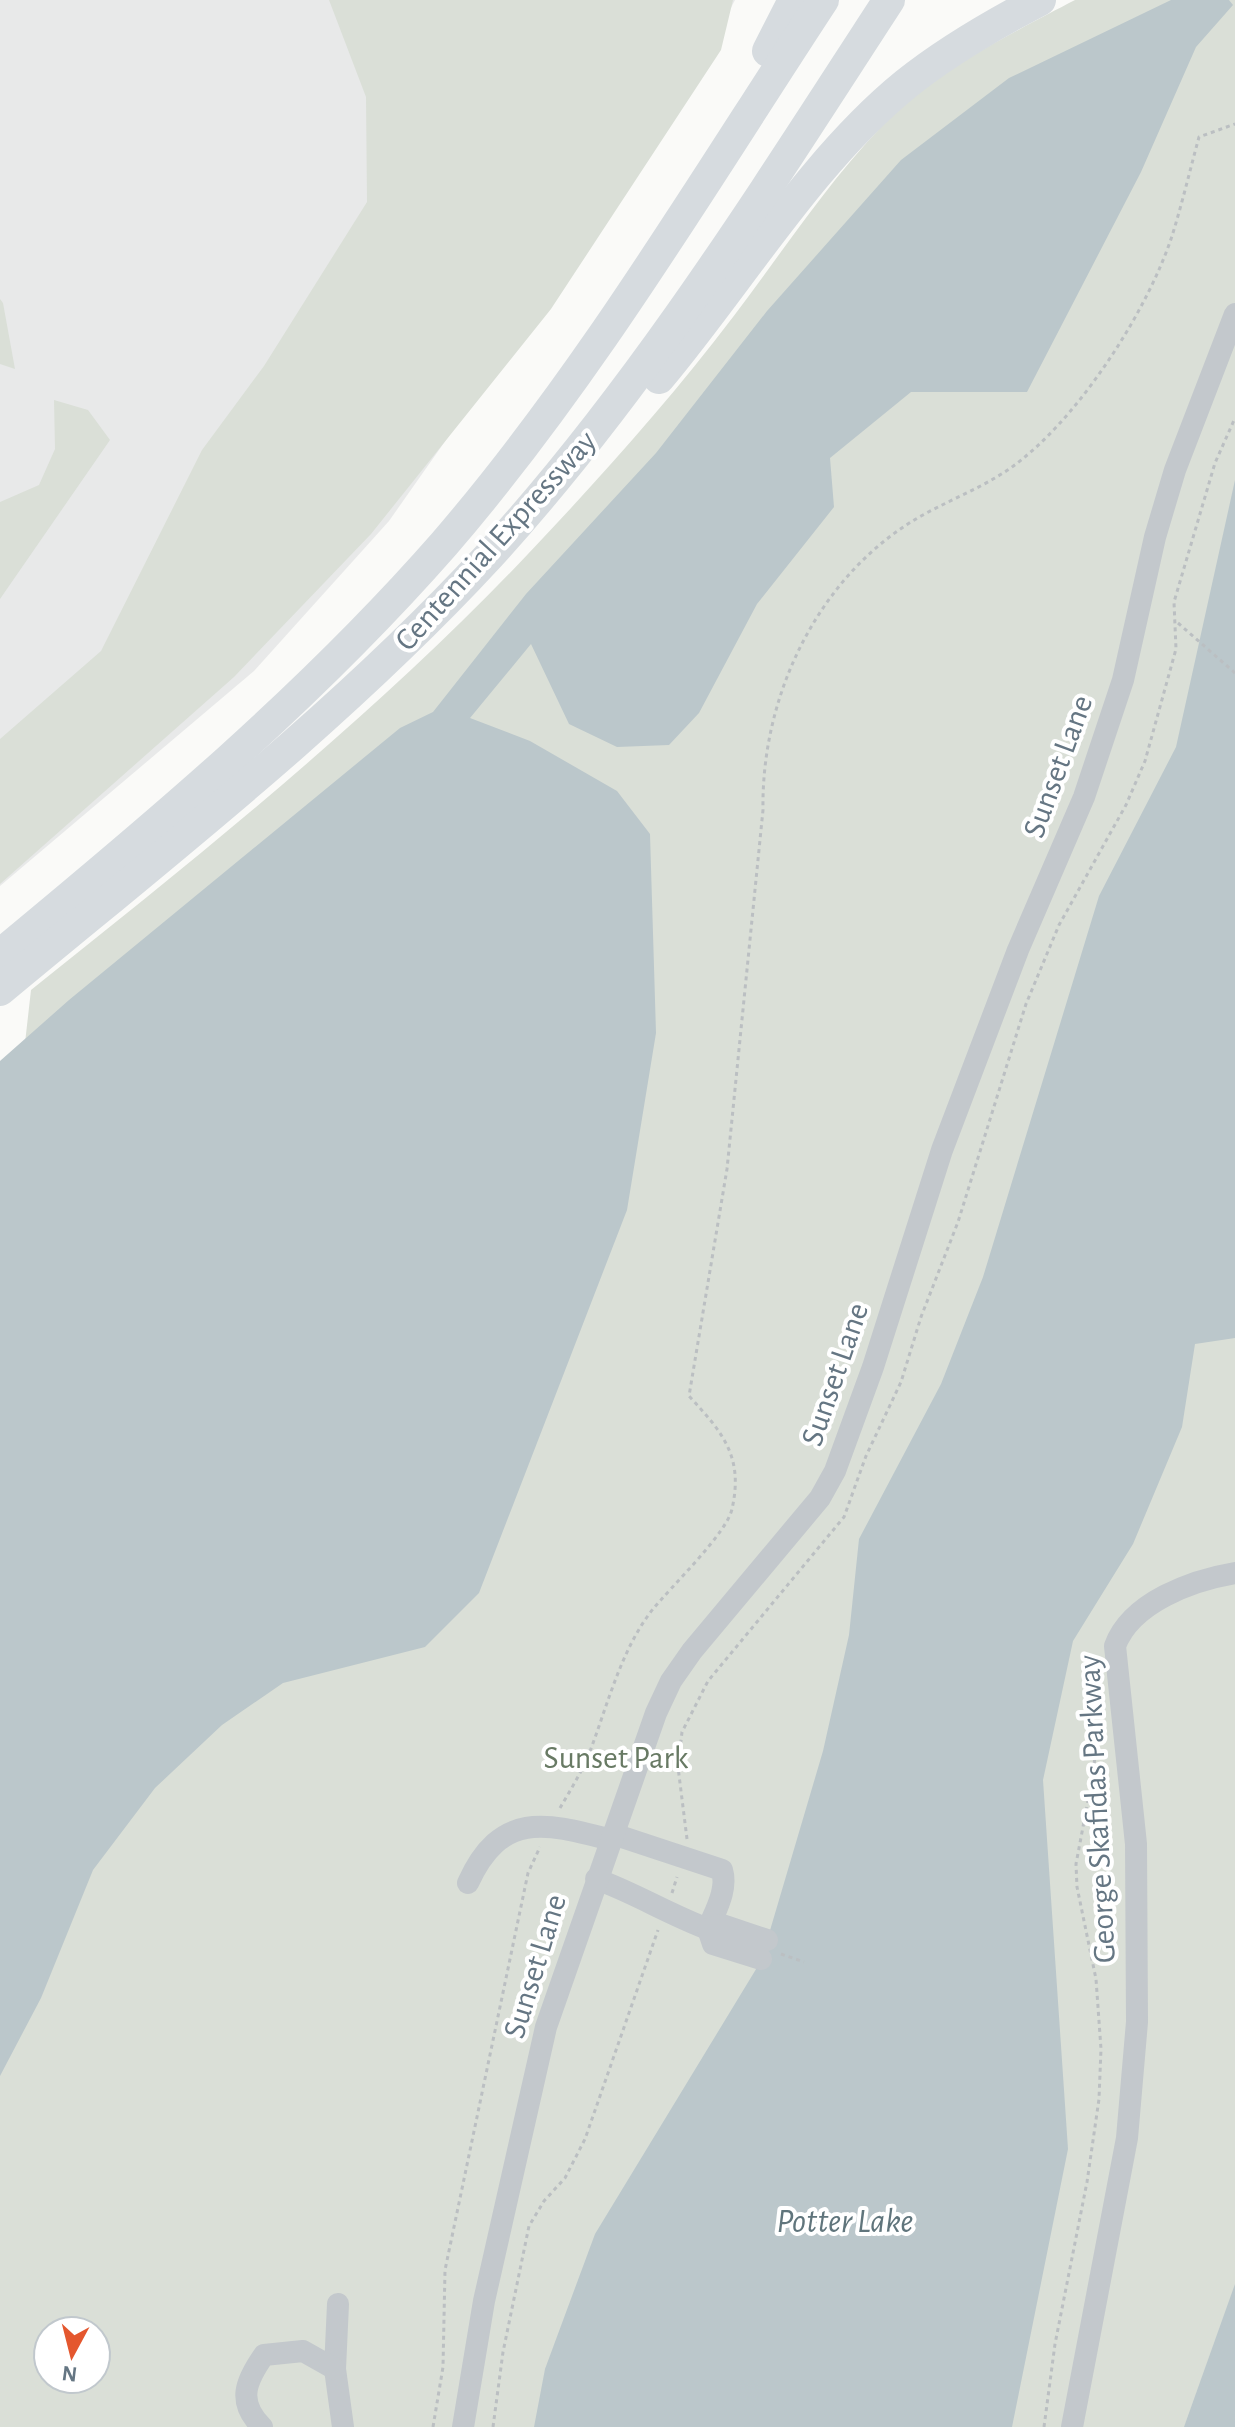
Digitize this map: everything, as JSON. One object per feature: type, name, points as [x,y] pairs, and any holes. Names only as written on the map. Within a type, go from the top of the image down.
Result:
[{"type":"highway","points":[[681,216],[794,0]]},
{"type":"highway","name":"Centennial Expressway","points":[[0,955],[206,784],[330,667],[400,593],[529,437],[681,216],[823,0]]},
{"type":"highway","name":"Centennial Expressway","points":[[0,990],[270,766],[348,696],[420,628],[512,529],[601,423],[683,312],[889,0]]},
{"type":"highway","points":[[512,529],[624,420],[796,202],[871,117],[905,85],[945,56],[1040,0]]},
{"type":"lane","name":"Sunset Lane","points":[[463,2427],[484,2301],[546,2027],[596,1879],[671,1681],[820,1498],[835,1471],[942,1150],[1018,950],[1084,797],[1123,680],[1155,537],[1175,470],[1235,314]]},
{"type":"lane","name":"George Skafidas Parkway","points":[[1072,2427],[1127,2138],[1137,2022],[1136,1844],[1115,1646],[1120,1633],[1144,1608],[1194,1583],[1229,1579]]},
{"type":"lane","points":[[468,1883],[476,1865],[498,1839],[518,1829],[552,1824],[612,1837],[722,1870],[725,1879],[721,1896],[708,1929]]},
{"type":"lane","points":[[596,1879],[639,1895],[664,1913],[708,1929],[722,1925],[764,1950]]},
{"type":"lane","points":[[338,2304],[335,2369],[343,2427]]},
{"type":"lane","points":[[262,2427],[249,2414],[244,2394],[251,2373],[264,2355],[303,2351],[335,2369]]},
{"type":"path","points":[[433,2427],[443,2367],[445,2270],[528,1873],[588,1756],[632,1648],[652,1610],[683,1578],[732,1512],[736,1468],[724,1434],[689,1396],[727,1169],[763,810],[762,778],[780,702],[802,638],[832,593],[886,541],[921,517],[974,491],[1026,456],[1070,409],[1105,364],[1149,289],[1171,238],[1199,137],[1235,124]]},
{"type":"path","points":[[1177,621],[1235,673]]},
{"type":"path","points":[[1044,2427],[1055,2344],[1087,2182],[1099,2099],[1101,2049],[1096,1979],[1077,1887],[1076,1864],[1093,1774],[1100,1704]]},
{"type":"path","points":[[785,1956],[804,1962]]},
{"type":"shaded area","points":[[0,0],[735,0],[678,110],[389,521],[254,671],[0,886]]},
{"type":"green space","points":[[329,0],[733,0],[721,50],[551,309],[371,534],[234,677],[0,884],[0,739],[101,651],[202,450],[264,366],[367,202],[366,97]]},
{"type":"green space","name":"Sunset Park","points":[[1075,0],[1235,0],[1235,2427],[0,2427],[0,1264],[31,990],[287,781],[471,613],[582,497],[659,408],[877,131],[938,78]]},
{"type":"green space","points":[[0,299],[3,303],[15,369],[0,364]]},
{"type":"green space","points":[[54,400],[88,410],[110,440],[0,599],[0,502],[39,485],[55,449]]},
{"type":"water","points":[[1171,0],[1229,0],[1233,5],[1196,47],[1141,172],[1027,392],[911,392],[830,458],[834,507],[757,604],[699,713],[669,745],[617,747],[569,724],[531,644],[470,718],[530,741],[617,791],[650,834],[656,1033],[627,1210],[479,1593],[425,1647],[283,1683],[222,1725],[155,1788],[93,1870],[41,1998],[0,2076],[0,1061],[69,1000],[400,728],[433,712],[526,594],[656,453],[767,311],[901,160],[1009,78]]},
{"type":"water","name":"Potter Lake","points":[[1235,480],[1235,1338],[1195,1344],[1182,1427],[1133,1544],[1073,1641],[1043,1780],[1068,2149],[1012,2427],[534,2427],[545,2369],[595,2234],[761,1961],[823,1751],[849,1635],[859,1539],[941,1384],[983,1277],[1099,896],[1176,747]]},
{"type":"water","points":[[1235,2284],[1235,2427],[1184,2427]]}]
